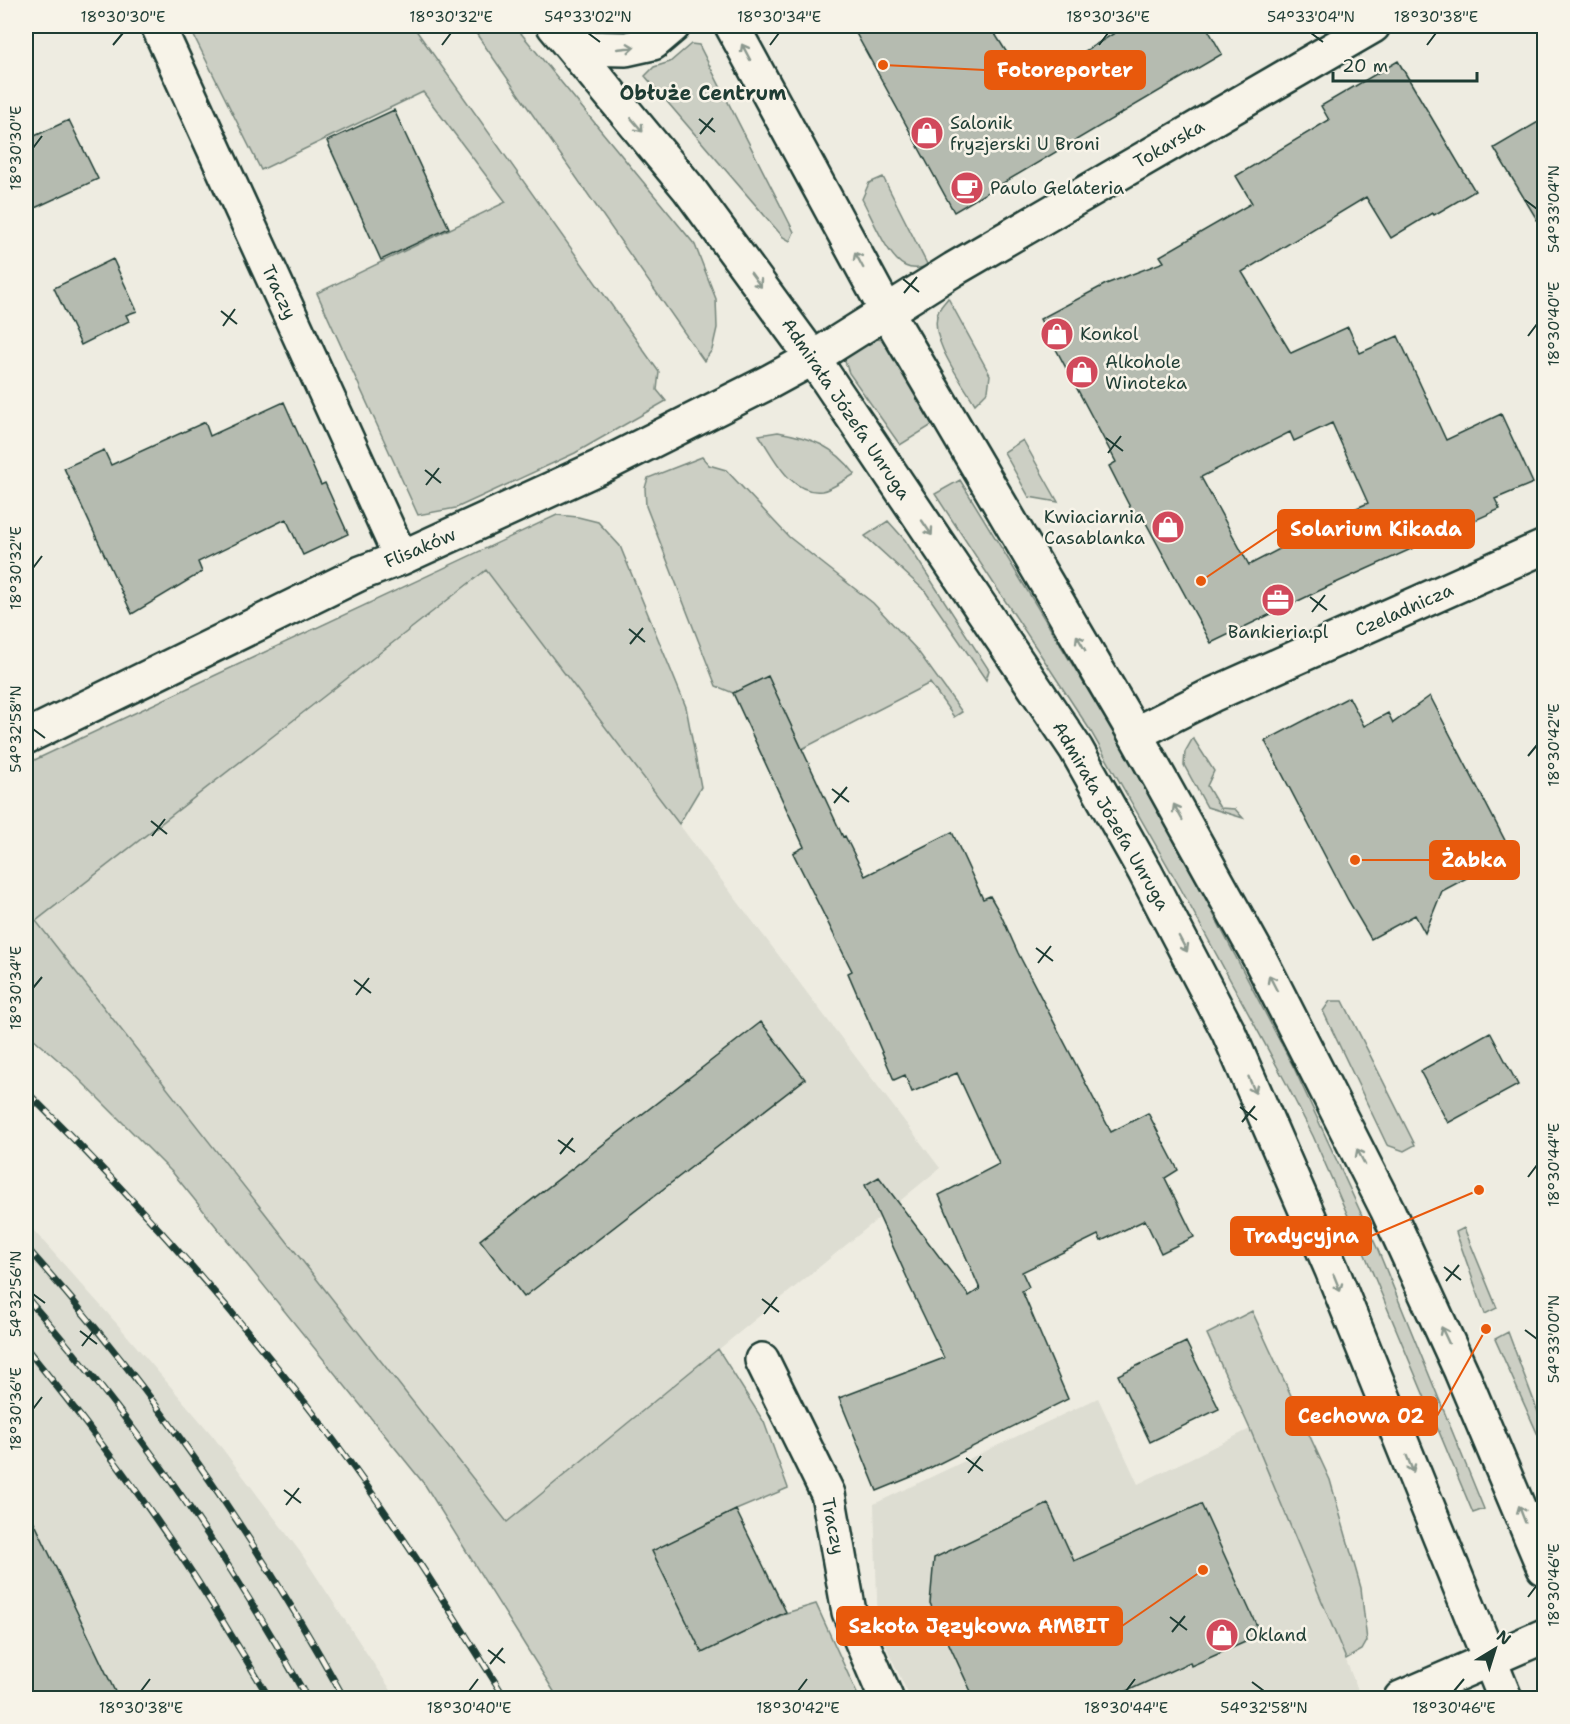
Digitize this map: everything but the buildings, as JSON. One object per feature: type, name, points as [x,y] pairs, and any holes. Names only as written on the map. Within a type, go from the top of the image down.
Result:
[{"type":"street","name":"Traczy","points":[[158,26],[401,558]]},
{"type":"street","points":[[563,37],[626,49],[653,43],[673,26]]},
{"type":"street","points":[[732,26],[887,312],[1135,734],[1259,957],[1387,1209],[1461,1371],[1545,1568]]},
{"type":"street","name":"Tokarska","points":[[813,358],[954,269],[1373,26]]},
{"type":"street","name":"Admirała Józefa Unruga","points":[[563,37],[689,189],[813,358],[1076,749],[1145,873],[1228,1031],[1332,1270],[1504,1698]]},
{"type":"street","name":"Flisaków","points":[[26,737],[361,573],[401,558],[604,465],[813,358]]},
{"type":"street","name":"Czeladnicza","points":[[1135,734],[1212,695],[1545,548]]},
{"type":"street","name":"Traczy","points":[[762,1360],[828,1494],[849,1612],[886,1698]]},
{"type":"street","points":[[1401,1698],[1545,1636]]},
{"type":"shaded area","points":[[189,26],[413,26],[659,372],[657,390],[666,401],[575,453],[456,508],[418,515],[317,293],[506,202],[423,92],[261,170]]},
{"type":"shaded area","points":[[471,26],[515,26],[695,245],[716,299],[717,328],[712,350],[704,361]]},
{"type":"shaded area","points":[[691,44],[699,45],[794,232],[790,241],[783,237],[645,76],[654,67],[670,62]]},
{"type":"shaded area","points":[[883,177],[928,266],[911,268],[898,261],[875,226],[862,199],[869,183]]},
{"type":"shaded area","points":[[948,298],[990,375],[988,391],[975,404],[947,358],[937,333],[936,321],[939,310]]},
{"type":"shaded area","points":[[861,337],[884,340],[932,425],[900,445],[849,373],[842,353]]},
{"type":"shaded area","points":[[778,432],[801,437],[821,445],[839,456],[855,474],[822,491],[811,491],[801,487],[784,473],[759,435]]},
{"type":"shaded area","points":[[1023,440],[1058,502],[1029,497],[1004,452]]},
{"type":"shaded area","points":[[702,457],[709,465],[726,470],[789,537],[873,603],[917,650],[962,712],[954,717],[930,683],[802,749],[768,677],[733,693],[716,686],[646,506],[645,488],[648,478]]},
{"type":"shaded area","points":[[960,480],[1114,733],[1195,879],[1294,1068],[1378,1250],[1484,1509],[1473,1513],[1366,1257],[1313,1136],[1285,1081],[1182,891],[1090,730],[935,494]]},
{"type":"shaded area","points":[[557,515],[598,522],[620,546],[686,707],[701,787],[679,824],[486,570],[36,921],[507,1522],[718,1349],[764,1422],[788,1488],[736,1510],[653,1551],[702,1652],[786,1613],[816,1604],[859,1698],[558,1698],[425,1485],[173,1173],[73,1073],[26,1032],[26,764]]},
{"type":"shaded area","points":[[888,521],[905,540],[989,670],[986,680],[925,591],[865,536]]},
{"type":"shaded area","points":[[486,570],[940,1168],[507,1523],[36,921]]},
{"type":"shaded area","points":[[1193,738],[1214,771],[1207,786],[1220,808],[1235,809],[1243,818],[1207,807],[1184,765],[1185,752]]},
{"type":"shaded area","points":[[1330,1001],[1343,1001],[1415,1145],[1404,1151],[1387,1145],[1323,1011]]},
{"type":"shaded area","points":[[26,1222],[212,1435],[301,1553],[396,1698],[26,1698]]},
{"type":"shaded area","points":[[1464,1228],[1497,1308],[1485,1314],[1456,1232]]},
{"type":"shaded area","points":[[1252,1311],[1330,1480],[1361,1588],[1367,1641],[1362,1650],[1346,1659],[1250,1429],[1207,1334]]},
{"type":"shaded area","points":[[1508,1332],[1544,1428],[1544,1432],[1538,1435],[1495,1339]]},
{"type":"shaded area","points":[[1098,1398],[1138,1484],[1250,1429],[1361,1698],[910,1698],[878,1629],[874,1504]]},
{"type":"railway","points":[[26,1091],[184,1257],[294,1389],[353,1466],[398,1531],[505,1698]]},
{"type":"railway","points":[[26,1247],[115,1353],[198,1464],[274,1579],[344,1698]]},
{"type":"railway","points":[[26,1297],[142,1440],[245,1592],[307,1698]]},
{"type":"railway","points":[[26,1348],[81,1417],[160,1524],[208,1597],[269,1698]]},
{"type":"place","name":"Fotoreporter","points":[[883,65]]},
{"type":"place","name":"Salonik fryzjerski U Broni","points":[[927,133]]},
{"type":"place","name":"Paulo Gelateria","points":[[967,188]]},
{"type":"place","name":"Konkol","points":[[1057,334]]},
{"type":"place","name":"Alkohole Winoteka","points":[[1082,372]]},
{"type":"place","name":"Kwiaciarnia Casablanka","points":[[1168,527]]},
{"type":"place","name":"Solarium Kikada","points":[[1201,581]]},
{"type":"place","name":"Bankieria.pl","points":[[1278,600]]},
{"type":"place","name":"Żabka","points":[[1355,860]]},
{"type":"place","name":"Tradycyjna","points":[[1479,1190]]},
{"type":"place","name":"Cechowa 02","points":[[1486,1329]]},
{"type":"place","name":"Szkoła Językowa AMBIT","points":[[1203,1570]]},
{"type":"place","name":"Okland","points":[[1222,1635]]},
{"type":"district","name":"Obłuże Centrum","points":[[703,93]]}]
